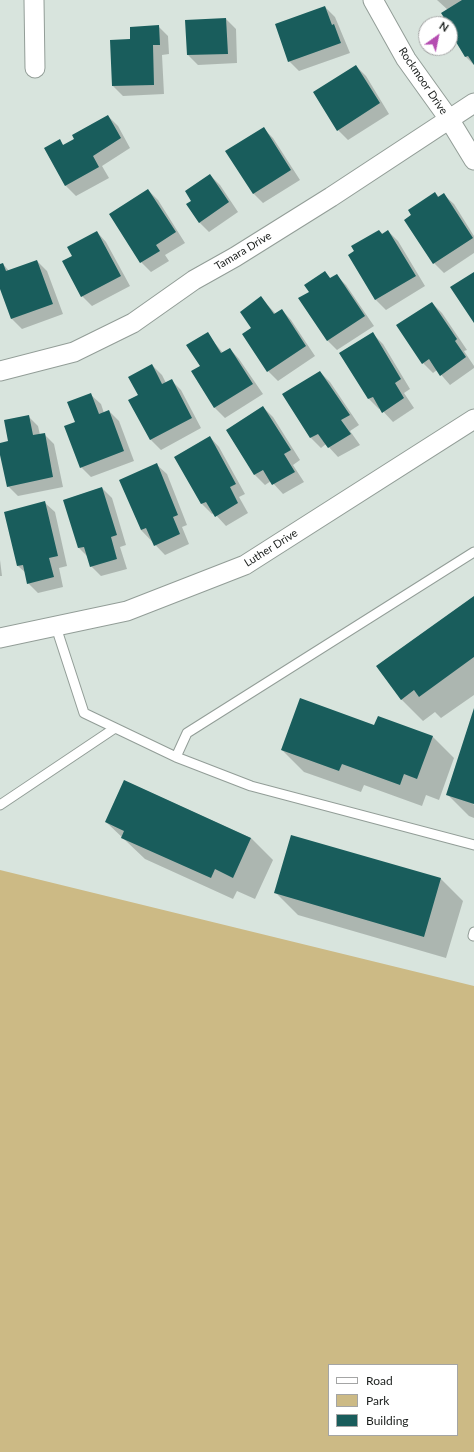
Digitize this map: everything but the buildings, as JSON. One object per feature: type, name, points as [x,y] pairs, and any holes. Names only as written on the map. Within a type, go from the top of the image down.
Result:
[{"type":"street","points":[[34,0],[35,68]]},
{"type":"street","name":"Rockmoor Drive","points":[[373,0],[406,59],[449,119],[474,160]]},
{"type":"street","name":"Tamara Drive","points":[[0,371],[74,352],[133,323],[194,280],[235,257],[331,197],[474,103]]},
{"type":"street","name":"Luther Drive","points":[[0,638],[127,611],[245,565],[474,419]]},
{"type":"lane","points":[[176,757],[187,733],[474,552]]},
{"type":"lane","points":[[56,627],[84,713],[176,757],[251,786],[474,845]]},
{"type":"lane","points":[[0,806],[115,728]]},
{"type":"green space","points":[[0,870],[474,986],[474,1452],[0,1452]]}]
